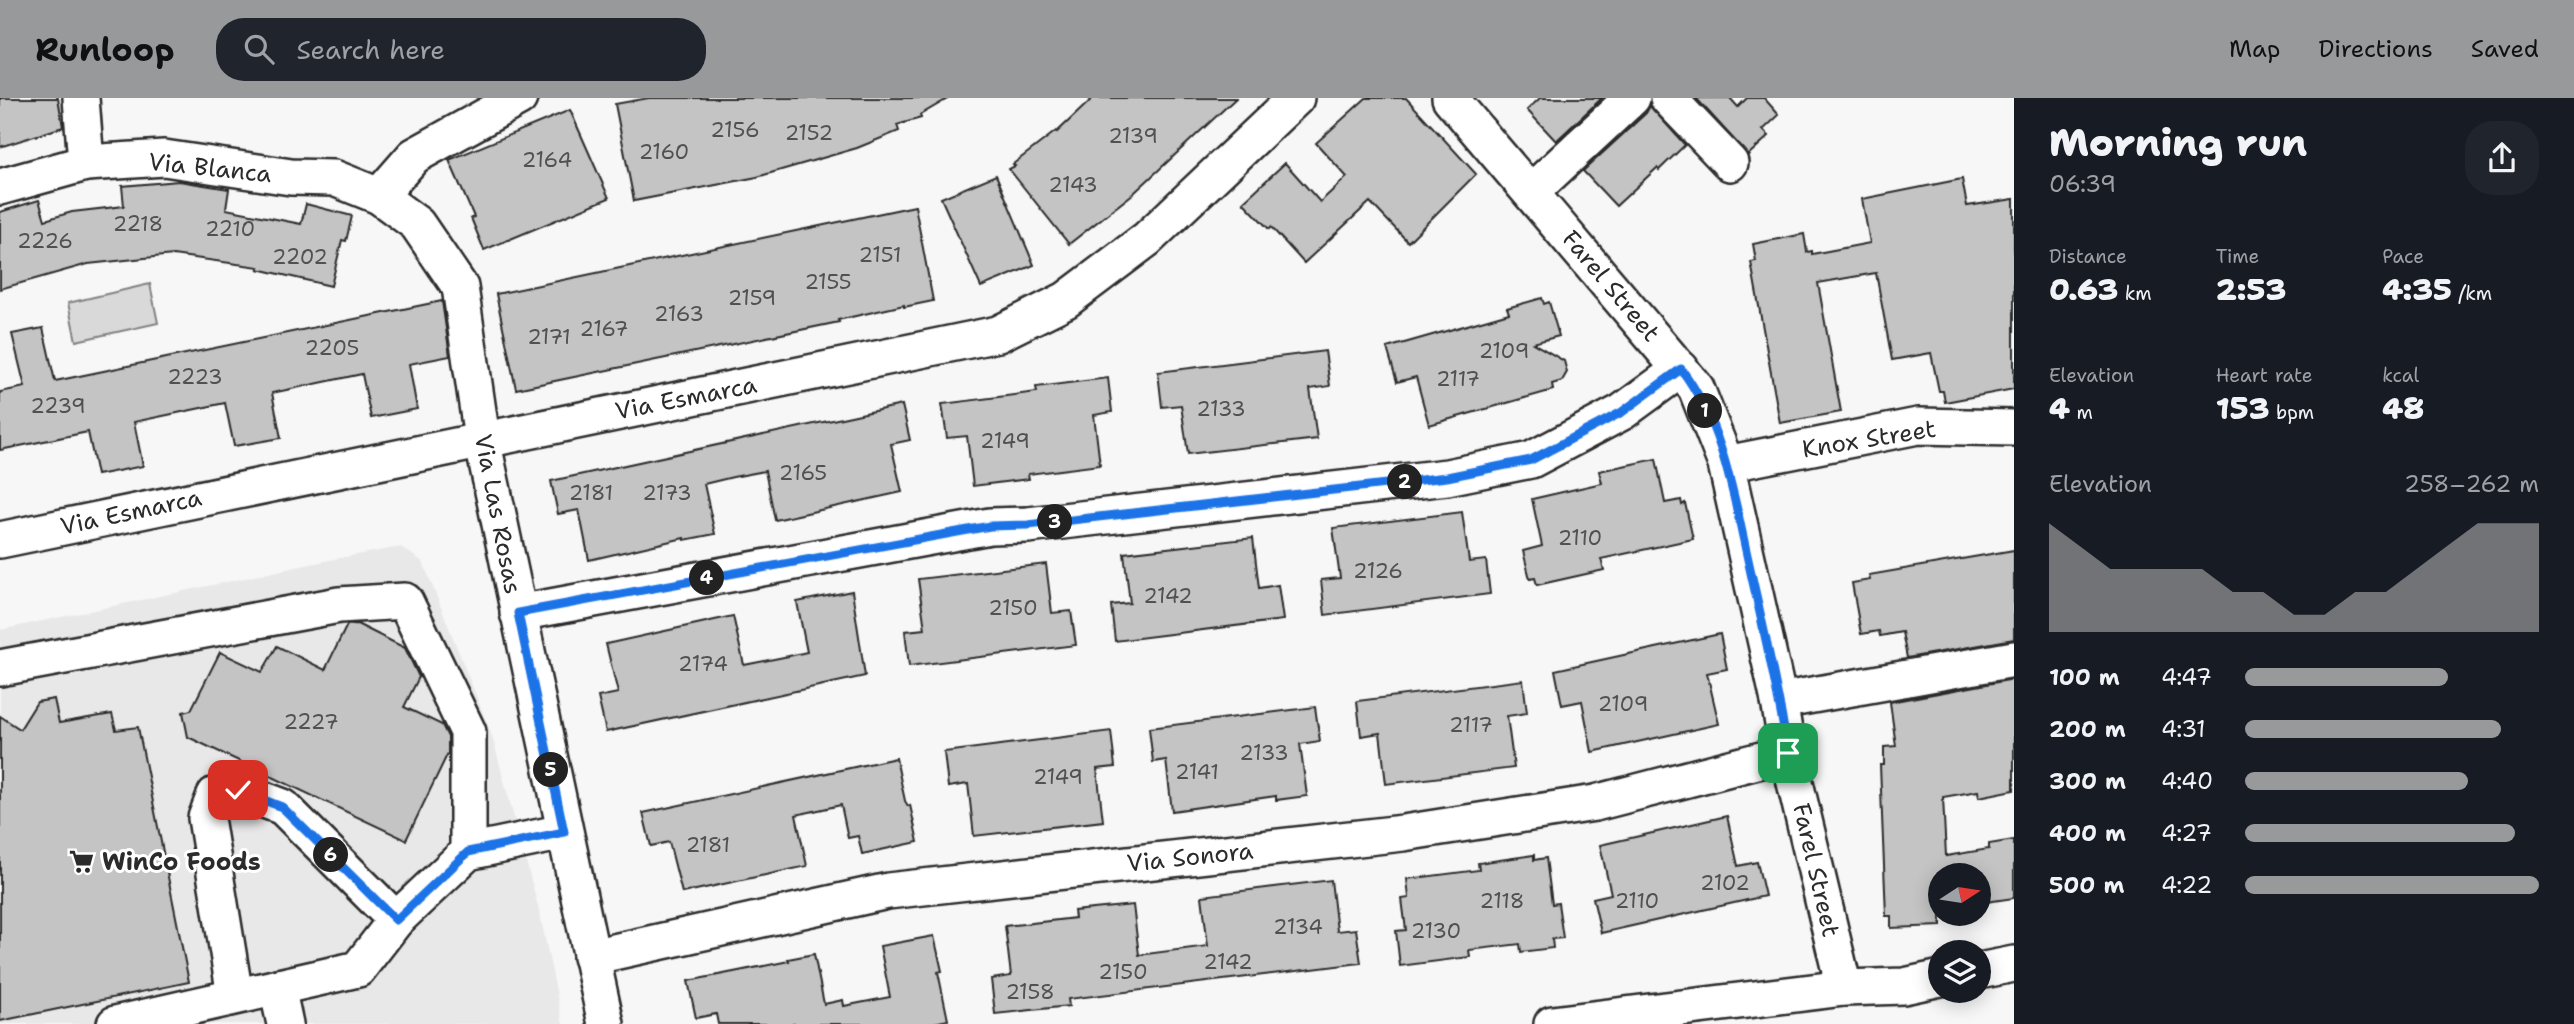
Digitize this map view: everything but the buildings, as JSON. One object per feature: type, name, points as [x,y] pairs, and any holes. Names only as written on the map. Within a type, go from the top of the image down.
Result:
[{"type":"street","points":[[81,98],[86,163]]},
{"type":"street","points":[[379,197],[414,156],[519,98]]},
{"type":"street","name":"Via Esmarca","points":[[0,540],[998,334],[1066,300],[1147,239],[1295,98]]},
{"type":"street","name":"Farel Street","points":[[1450,98],[1696,388],[1726,464],[1779,701],[1788,753],[1844,988]]},
{"type":"street","points":[[1531,192],[1632,98]]},
{"type":"street","points":[[1668,98],[1730,163]]},
{"type":"street","name":"Via Blanca","points":[[0,187],[86,163],[164,158],[290,177],[334,178],[379,197]]},
{"type":"street","name":"Via Las Rosas","points":[[379,197],[417,224],[460,287],[482,439],[606,1024]]},
{"type":"street","points":[[518,613],[990,526],[1028,525],[1459,475],[1531,460],[1622,412],[1681,369]]},
{"type":"street","name":"Knox Street","points":[[1726,464],[1918,426],[2014,428]]},
{"type":"street","points":[[0,668],[339,605],[405,601],[468,732],[468,852]]},
{"type":"street","points":[[1779,701],[2014,659]]},
{"type":"street","name":"Via Sonora","points":[[591,957],[888,891],[1403,833],[1595,803],[1788,753]]},
{"type":"street","points":[[236,996],[206,818],[215,795],[238,790],[282,807],[396,920]]},
{"type":"street","points":[[115,1024],[358,969],[396,920],[468,852],[564,832]]},
{"type":"street","points":[[1991,969],[2014,964]]},
{"type":"street","points":[[1552,1024],[1627,1019],[1844,988],[1904,986],[1928,981]]},
{"type":"street","points":[[277,987],[285,1024]]},
{"type":"shaded area","points":[[150,284],[158,323],[76,341],[68,303]]},
{"type":"shaded area","points":[[401,547],[423,562],[492,736],[539,910],[563,1024],[0,1024],[0,630]]},
{"type":"place","name":"WinCo Foods","points":[[82,862]]},
{"type":"route","points":[[238,790],[282,807],[396,920],[468,852],[564,832],[518,613],[990,526],[1028,525],[1447,477],[1531,460],[1622,412],[1681,369],[1696,388],[1726,464],[1779,701],[1788,753]]}]
